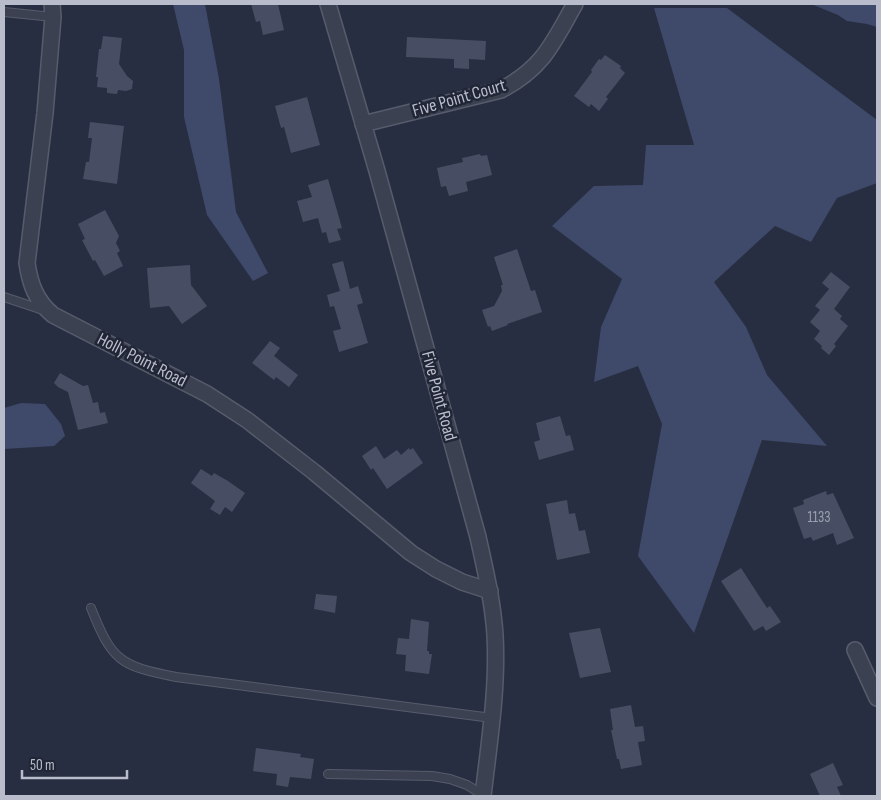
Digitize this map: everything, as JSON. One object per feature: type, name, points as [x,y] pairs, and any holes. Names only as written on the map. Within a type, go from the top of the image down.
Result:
[{"type":"street","name":"Five Point Road","points":[[328,4],[475,528],[490,591],[495,634],[496,671],[483,796]]},
{"type":"street","name":"Five Point Court","points":[[363,124],[501,90],[518,81],[546,55],[575,4]]},
{"type":"street","name":"Holly Point Road","points":[[52,10],[45,113],[27,263],[29,278],[34,292],[50,312],[207,394],[247,420],[411,553],[445,573],[490,591]]},
{"type":"street","points":[[855,650],[877,698]]},
{"type":"lane","points":[[4,12],[52,10]]},
{"type":"lane","points":[[4,296],[50,312]]},
{"type":"lane","points":[[91,608],[107,644],[117,656],[142,670],[176,677],[492,718]]},
{"type":"lane","points":[[328,774],[432,776],[450,779],[467,785],[483,796]]},
{"type":"water","points":[[173,4],[205,4],[219,79],[236,212],[268,273],[253,281],[207,215],[184,117],[184,50]]},
{"type":"water","points":[[811,4],[877,4],[877,27],[847,21],[838,15]]},
{"type":"water","points":[[654,8],[727,8],[877,120],[877,183],[837,198],[811,242],[775,226],[714,282],[746,327],[767,375],[827,446],[762,440],[694,633],[638,556],[662,424],[638,366],[594,382],[601,327],[622,279],[552,226],[594,186],[643,185],[646,145],[694,145]]},
{"type":"water","points":[[21,403],[45,404],[61,424],[65,436],[54,446],[4,449],[4,408]]},
{"type":"building","points":[[251,4],[278,4],[284,30],[263,35],[260,21],[256,22]]},
{"type":"building","points":[[103,36],[122,38],[119,64],[133,81],[132,89],[126,91],[118,90],[117,94],[107,93],[107,88],[97,87],[98,77],[96,77],[99,49],[101,49]]},
{"type":"building","points":[[407,37],[486,41],[485,60],[469,59],[469,69],[454,68],[454,59],[406,57]]},
{"type":"building","points":[[605,55],[621,66],[620,68],[625,73],[606,97],[608,99],[599,111],[591,104],[589,107],[574,96],[599,59],[601,60]]},
{"type":"building","points":[[307,97],[320,145],[291,153],[284,127],[281,128],[275,106]]},
{"type":"building","points":[[90,122],[124,126],[117,184],[83,179],[86,162],[89,162],[92,138],[88,138]]},
{"type":"building","points":[[480,154],[481,156],[487,155],[492,175],[466,182],[468,191],[449,196],[446,186],[441,187],[437,168],[463,162],[462,158]]},
{"type":"building","points":[[328,179],[342,228],[337,229],[341,240],[329,243],[326,232],[322,233],[318,218],[303,222],[297,201],[312,197],[308,185]]},
{"type":"building","points":[[105,210],[119,236],[116,243],[120,251],[117,253],[123,266],[104,276],[95,260],[93,261],[82,240],[85,239],[78,224]]},
{"type":"building","points":[[517,249],[531,291],[535,290],[542,312],[492,331],[490,326],[488,327],[482,310],[494,306],[502,291],[501,285],[503,285],[494,257]]},
{"type":"building","points":[[343,261],[350,289],[358,286],[363,303],[357,305],[368,343],[339,352],[333,331],[341,329],[334,306],[330,307],[327,295],[340,291],[332,264]]},
{"type":"building","points":[[190,265],[191,285],[207,306],[182,324],[169,306],[150,308],[147,268]]},
{"type":"building","points":[[831,272],[850,287],[834,309],[842,316],[840,319],[848,326],[834,344],[836,346],[829,355],[814,339],[820,331],[810,322],[820,310],[815,306],[829,289],[822,283]]},
{"type":"building","points":[[270,341],[280,348],[274,356],[298,375],[289,387],[276,377],[274,380],[252,363]]},
{"type":"building","points":[[60,373],[83,386],[88,385],[93,403],[98,402],[100,413],[105,412],[108,423],[78,430],[68,392],[54,383]]},
{"type":"building","points":[[560,416],[566,436],[570,435],[574,450],[539,460],[534,442],[540,440],[536,423]]},
{"type":"building","points":[[376,446],[384,459],[397,450],[401,455],[409,448],[410,450],[413,448],[423,463],[387,489],[373,468],[371,470],[362,456]]},
{"type":"building","points":[[201,469],[212,476],[214,473],[245,493],[232,512],[225,507],[220,515],[210,509],[215,501],[191,483]]},
{"type":"building","points":[[826,491],[827,495],[833,493],[854,538],[837,545],[833,533],[813,541],[811,537],[804,539],[793,508],[804,504],[803,500]]},
{"type":"building","points":[[567,500],[569,514],[575,513],[579,531],[585,530],[590,553],[557,560],[546,504]]},
{"type":"building","points":[[741,568],[767,608],[770,606],[781,622],[766,631],[763,626],[754,631],[721,581]]},
{"type":"building","points":[[316,594],[337,596],[335,613],[314,609]]},
{"type":"building","points":[[411,619],[429,622],[427,651],[429,651],[429,654],[432,654],[429,674],[405,671],[406,655],[396,654],[398,638],[409,639]]},
{"type":"building","points":[[600,628],[611,672],[580,678],[569,633]]},
{"type":"building","points":[[631,705],[635,727],[643,726],[645,741],[638,742],[642,765],[621,769],[611,730],[613,730],[610,709]]},
{"type":"building","points":[[256,748],[301,754],[300,757],[314,759],[311,779],[290,777],[288,787],[276,785],[277,774],[253,771]]},
{"type":"building","points":[[833,763],[843,785],[837,787],[841,796],[820,796],[810,774]]}]
